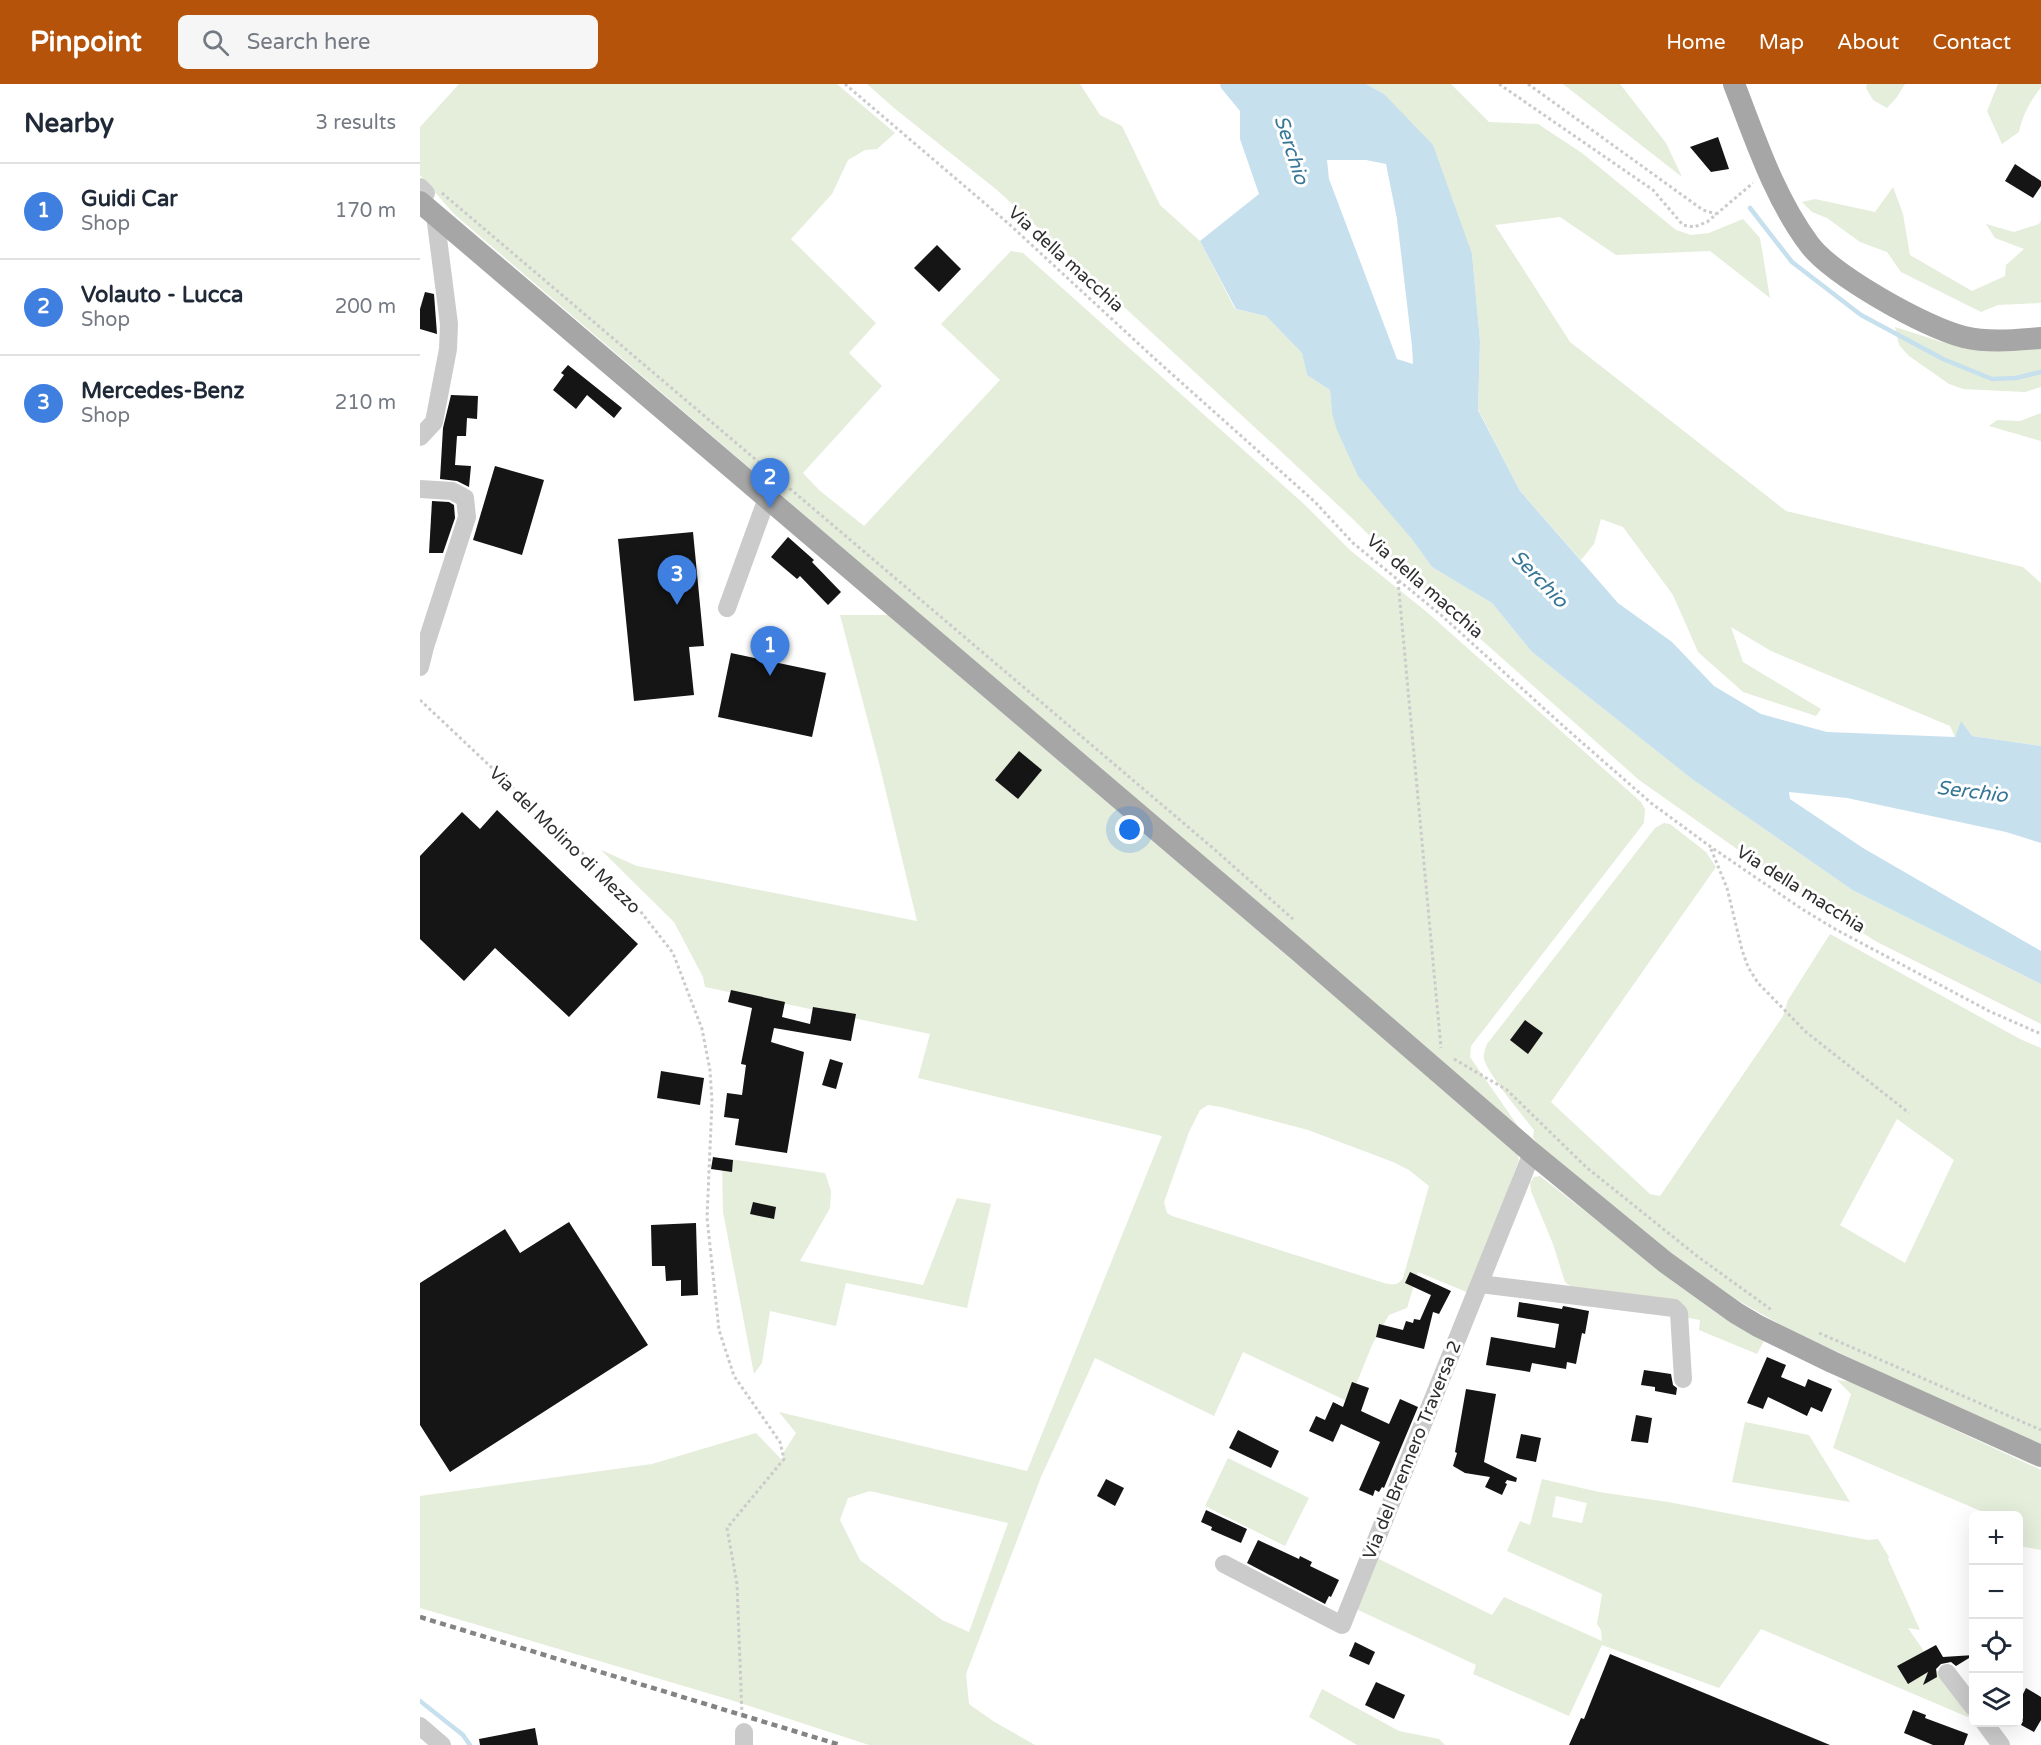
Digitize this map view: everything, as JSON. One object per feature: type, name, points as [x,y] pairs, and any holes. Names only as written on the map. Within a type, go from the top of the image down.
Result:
[{"type":"main road","points":[[1734,84],[1782,202],[1810,246],[1834,268],[1863,287],[1925,321],[1962,336],[2007,341],[2041,338]]},
{"type":"main road","points":[[426,198],[767,498],[1302,953],[1532,1153],[1665,1262],[1758,1326],[1832,1362],[2041,1456]]},
{"type":"street","points":[[420,437],[434,422],[448,349],[449,324],[426,198]]},
{"type":"street","points":[[420,489],[452,490],[465,498],[467,517],[420,667]]},
{"type":"street","points":[[728,608],[767,498]]},
{"type":"street","name":"Via del Brennero Traversa 2","points":[[1224,1564],[1342,1625],[1532,1153]]},
{"type":"street","points":[[1480,1284],[1674,1308],[1679,1313],[1683,1379]]},
{"type":"street","points":[[1947,1673],[1969,1702]]},
{"type":"street","points":[[420,1726],[442,1745]]},
{"type":"street","points":[[1988,1727],[2001,1745]]},
{"type":"path","name":"Via della macchia","points":[[845,84],[1062,272],[1315,502],[1353,543],[1441,615],[1651,803],[1711,847],[1835,929],[1989,1011],[2041,1034]]},
{"type":"path","points":[[1498,84],[1653,190],[1683,225],[1694,227],[1707,222],[1768,170]]},
{"type":"path","points":[[1528,84],[1703,210],[1717,214]]},
{"type":"path","points":[[426,198],[1178,819],[1301,926]]},
{"type":"path","points":[[1398,581],[1441,1050],[1433,1042]]},
{"type":"path","name":"Via del Molino di Mezzo","points":[[420,700],[630,898],[673,953],[702,1029],[710,1070],[707,1218],[719,1330],[734,1376],[780,1442],[784,1459],[727,1528],[737,1584],[744,1738]]},
{"type":"path","points":[[1711,847],[1727,888],[1742,950],[1748,967],[1758,983],[1806,1032],[1909,1113]]},
{"type":"path","points":[[1449,1055],[1507,1090],[1586,1167],[1697,1256],[1778,1314]]},
{"type":"path","points":[[1819,1333],[2041,1430]]},
{"type":"green space","points":[[459,84],[837,84],[895,133],[877,149],[865,150],[848,160],[832,194],[791,239],[876,323],[849,353],[882,386],[803,473],[819,490],[864,526],[1000,380],[941,324],[1011,251],[1023,253],[1304,504],[1351,551],[1428,613],[1641,802],[1645,809],[1644,823],[1471,1046],[1470,1057],[1522,1132],[454,214],[420,175],[420,127]]},
{"type":"green space","points":[[867,84],[1080,84],[1100,115],[1122,126],[1160,205],[1200,241],[1235,309],[1266,316],[1302,353],[1307,375],[1330,390],[1332,413],[1411,538],[1432,567],[1492,603],[1532,652],[1692,779],[1854,891],[2041,984],[2041,1024],[1877,942],[1798,892],[1639,780],[1403,570],[1287,457],[997,190]]},
{"type":"green space","points":[[1366,84],[1451,84],[1489,122],[1538,124],[1582,153],[1676,230],[1691,235],[1709,233],[1743,219],[1760,238],[1770,298],[1710,251],[1616,255],[1560,217],[1495,225],[1570,342],[1786,511],[2023,567],[2041,583],[2041,746],[1972,736],[1961,722],[1955,737],[1950,726],[1771,651],[1731,627],[1743,662],[1821,709],[1816,716],[1743,692],[1698,652],[1673,595],[1623,527],[1601,519],[1594,544],[1581,560],[1520,491],[1478,409],[1480,341],[1472,254],[1384,94]]},
{"type":"green space","points":[[1563,84],[1620,84],[1666,143],[1682,177]]},
{"type":"green space","points":[[1867,84],[1905,84],[1887,108],[1873,100],[1866,88]]},
{"type":"green space","points":[[1998,84],[2041,84],[2030,103],[2019,132],[2002,144],[1987,111]]},
{"type":"green space","points":[[1893,187],[1903,214],[1910,255],[1972,291],[2005,276],[2006,265],[2024,249],[1995,238],[1986,224],[2014,232],[2039,224],[2041,221],[2041,303],[1998,305],[1981,312],[1901,272],[1887,252],[1860,242],[1827,218],[1812,212],[1802,202],[1815,199],[1875,212]]},
{"type":"green space","points":[[1895,327],[1942,342],[1983,348],[2041,342],[2041,387],[2025,392],[1963,389],[1949,384],[1909,356],[1899,345]]},
{"type":"green space","points":[[2041,413],[2041,441],[1989,426],[1997,420],[2020,421]]},
{"type":"green space","points":[[840,615],[888,615],[1517,1152],[1519,1160],[1469,1293],[1418,1272],[1407,1308],[1389,1315],[1372,1345],[1349,1402],[1243,1352],[1214,1416],[1095,1358],[1041,1477],[966,1674],[969,1704],[1035,1745],[869,1745],[731,1700],[420,1608],[420,1496],[652,1464],[756,1433],[782,1460],[784,1452],[796,1433],[779,1412],[1027,1471],[1162,1136],[918,1078],[930,1034],[705,987],[703,977],[674,922],[601,850],[637,866],[917,921]],"holes":[[[1208,1105],[1308,1130],[1393,1162],[1409,1170],[1429,1186],[1401,1281],[1395,1284],[1384,1283],[1167,1213],[1164,1202],[1189,1132],[1200,1110]],[[870,1491],[1008,1523],[969,1632],[942,1620],[860,1560],[840,1520],[848,1498]]]},
{"type":"green space","points":[[1664,823],[1670,824],[1706,852],[1716,867],[1551,1102],[1650,1194],[1660,1196],[1783,1016],[1788,1000],[1830,934],[2020,1039],[2041,1048],[2041,1447],[1786,1328],[1739,1301],[1666,1250],[1538,1145],[1533,1137],[1534,1130],[1491,1073],[1484,1058],[1487,1044],[1655,828]],"holes":[[[1897,1119],[1954,1160],[1905,1263],[1840,1225]]]},
{"type":"green space","points":[[722,1158],[825,1173],[831,1191],[830,1208],[800,1261],[923,1285],[957,1198],[991,1204],[967,1308],[846,1283],[836,1326],[770,1311],[762,1363],[754,1374],[723,1212]]},
{"type":"green space","points":[[1540,1176],[1636,1251],[1764,1341],[1757,1354],[1699,1330],[1700,1320],[1573,1288],[1565,1282],[1553,1244],[1531,1191],[1530,1183],[1534,1177]]},
{"type":"green space","points":[[1837,1380],[1852,1382],[2041,1470],[2041,1550],[2023,1547],[2023,1511],[1981,1511],[1833,1448],[1851,1394]]},
{"type":"green space","points":[[1745,1422],[1809,1435],[1850,1502],[1732,1482]]},
{"type":"green space","points":[[1228,1458],[1309,1498],[1285,1546],[1205,1506]]},
{"type":"green space","points":[[1542,1479],[1599,1492],[1668,1502],[1868,1540],[1878,1539],[1889,1557],[1920,1630],[1908,1628],[1969,1718],[1761,1629],[1719,1688],[1602,1645],[1569,1716],[1473,1674],[1476,1665],[1356,1609],[1375,1557],[1492,1615],[1504,1597],[1602,1641],[1601,1630],[1597,1624],[1602,1594],[1507,1551],[1520,1521],[1530,1525]],"holes":[[[1556,1496],[1587,1503],[1582,1523],[1552,1517]]]},
{"type":"green space","points":[[1322,1689],[1399,1731],[1439,1739],[1445,1745],[1357,1745],[1309,1717]]},
{"type":"water","name":"Serchio","points":[[1220,84],[1366,84],[1384,94],[1433,145],[1472,254],[1480,341],[1478,410],[1520,491],[1618,603],[1672,642],[1714,686],[1761,714],[1827,732],[1955,737],[1961,721],[1972,736],[2041,746],[2041,843],[2006,832],[1847,798],[1789,792],[1790,799],[1863,848],[2041,951],[2041,984],[1854,891],[1692,779],[1532,652],[1492,603],[1432,567],[1411,538],[1358,476],[1337,430],[1332,413],[1330,390],[1307,375],[1302,353],[1266,316],[1236,309],[1200,241],[1259,194],[1240,139],[1240,111]],"holes":[[[1327,160],[1366,160],[1386,164],[1397,219],[1413,364],[1397,359],[1329,179]]]},
{"type":"building","points":[[1718,137],[1729,169],[1711,172],[1690,147]]},
{"type":"building","points":[[2015,164],[2041,181],[2041,186],[2033,198],[2005,181]]},
{"type":"building","points":[[937,245],[961,269],[939,292],[914,268]]},
{"type":"building","points":[[425,292],[434,294],[437,334],[420,329],[420,309]]},
{"type":"building","points":[[568,365],[622,408],[614,418],[587,395],[576,409],[553,390],[564,375],[561,373]]},
{"type":"building","points":[[451,395],[478,396],[477,419],[467,418],[466,436],[457,436],[455,465],[471,466],[469,487],[457,481],[440,479],[443,428]]},
{"type":"building","points":[[495,466],[544,480],[522,555],[473,540]]},
{"type":"building","points":[[432,501],[449,502],[454,505],[455,518],[443,553],[429,553]]},
{"type":"building","points":[[693,532],[704,646],[689,647],[694,695],[634,701],[618,539]]},
{"type":"building","points":[[788,537],[814,560],[812,562],[841,592],[828,605],[800,576],[797,579],[771,557]]},
{"type":"building","points":[[731,653],[826,673],[812,737],[718,717]]},
{"type":"building","points":[[1019,751],[1042,770],[1018,799],[995,780]]},
{"type":"building","points":[[497,810],[638,944],[569,1017],[495,948],[464,981],[420,939],[420,856],[462,812],[480,829]]},
{"type":"building","points":[[731,990],[785,1002],[782,1017],[810,1024],[813,1007],[856,1014],[851,1041],[774,1028],[771,1042],[804,1052],[787,1153],[735,1145],[739,1119],[724,1117],[727,1093],[742,1095],[746,1065],[741,1064],[752,1008],[728,1002]]},
{"type":"building","points":[[1525,1020],[1543,1033],[1528,1054],[1510,1040]]},
{"type":"building","points":[[830,1059],[843,1063],[836,1089],[822,1085]]},
{"type":"building","points":[[661,1071],[704,1078],[700,1105],[657,1098]]},
{"type":"building","points":[[713,1157],[733,1160],[732,1172],[711,1169]]},
{"type":"building","points":[[753,1202],[776,1207],[774,1219],[750,1214]]},
{"type":"building","points":[[569,1222],[648,1345],[450,1472],[420,1425],[420,1283],[505,1229],[520,1253]]},
{"type":"building","points":[[696,1223],[698,1295],[681,1296],[681,1280],[666,1281],[665,1266],[652,1266],[651,1225]]},
{"type":"building","points":[[1410,1272],[1451,1291],[1439,1314],[1433,1312],[1424,1349],[1376,1337],[1379,1324],[1403,1330],[1406,1321],[1413,1323],[1414,1319],[1420,1320],[1431,1295],[1405,1283]]},
{"type":"building","points":[[1519,1302],[1589,1311],[1576,1364],[1567,1362],[1566,1369],[1532,1363],[1530,1372],[1486,1365],[1491,1337],[1555,1348],[1559,1324],[1517,1317]]},
{"type":"building","points":[[1767,1357],[1786,1365],[1781,1377],[1805,1387],[1808,1379],[1832,1389],[1822,1412],[1811,1407],[1807,1416],[1768,1397],[1763,1409],[1747,1403]]},
{"type":"building","points":[[1644,1370],[1671,1374],[1673,1385],[1677,1388],[1676,1395],[1655,1391],[1655,1387],[1641,1385]]},
{"type":"building","points":[[1352,1382],[1369,1388],[1361,1411],[1389,1424],[1400,1399],[1418,1407],[1384,1488],[1382,1487],[1379,1492],[1375,1490],[1373,1496],[1359,1490],[1380,1442],[1341,1424],[1333,1442],[1309,1431],[1316,1416],[1325,1420],[1333,1402],[1343,1407]]},
{"type":"building","points":[[1466,1389],[1496,1394],[1484,1462],[1517,1478],[1516,1482],[1507,1480],[1502,1495],[1485,1487],[1490,1477],[1465,1473],[1453,1466]]},
{"type":"building","points":[[1636,1415],[1652,1418],[1648,1443],[1631,1441]]},
{"type":"building","points":[[1238,1430],[1279,1451],[1271,1468],[1229,1448]]},
{"type":"building","points":[[1521,1434],[1541,1438],[1536,1462],[1516,1458]]},
{"type":"building","points":[[1106,1479],[1124,1488],[1115,1506],[1097,1496]]},
{"type":"building","points":[[1206,1510],[1247,1529],[1241,1543],[1211,1530],[1212,1527],[1201,1522]]},
{"type":"building","points":[[1258,1540],[1299,1559],[1300,1556],[1312,1562],[1310,1566],[1339,1580],[1325,1604],[1247,1563]]},
{"type":"building","points":[[1355,1642],[1375,1652],[1369,1665],[1349,1656]]},
{"type":"building","points":[[1936,1645],[1943,1657],[1969,1655],[1969,1658],[1956,1666],[1951,1662],[1941,1664],[1936,1669],[1937,1677],[1923,1685],[1928,1672],[1908,1684],[1897,1666]]},
{"type":"building","points":[[1610,1654],[1830,1745],[1569,1745],[1581,1718],[1584,1719]]},
{"type":"building","points":[[1376,1682],[1405,1695],[1394,1719],[1365,1705]]},
{"type":"building","points":[[2026,1688],[2041,1697],[2041,1720],[2034,1732],[2023,1726],[2023,1694]]},
{"type":"building","points":[[1913,1710],[1926,1715],[1925,1718],[1968,1734],[1964,1745],[1933,1745],[1904,1733]]},
{"type":"building","points":[[535,1728],[538,1745],[480,1745],[479,1739]]},
{"type":"waterway","points":[[1750,208],[1792,262],[1861,315],[1943,359],[1992,379],[2016,378],[2041,372]]},
{"type":"waterway","points":[[420,1701],[463,1735],[470,1745]]},
{"type":"railway","points":[[420,1617],[840,1745]]},
{"type":"place","name":"Volauto - Lucca","points":[[770,508]]},
{"type":"place","name":"Mercedes-Benz","points":[[677,605]]},
{"type":"place","name":"Guidi Car","points":[[770,676]]}]
